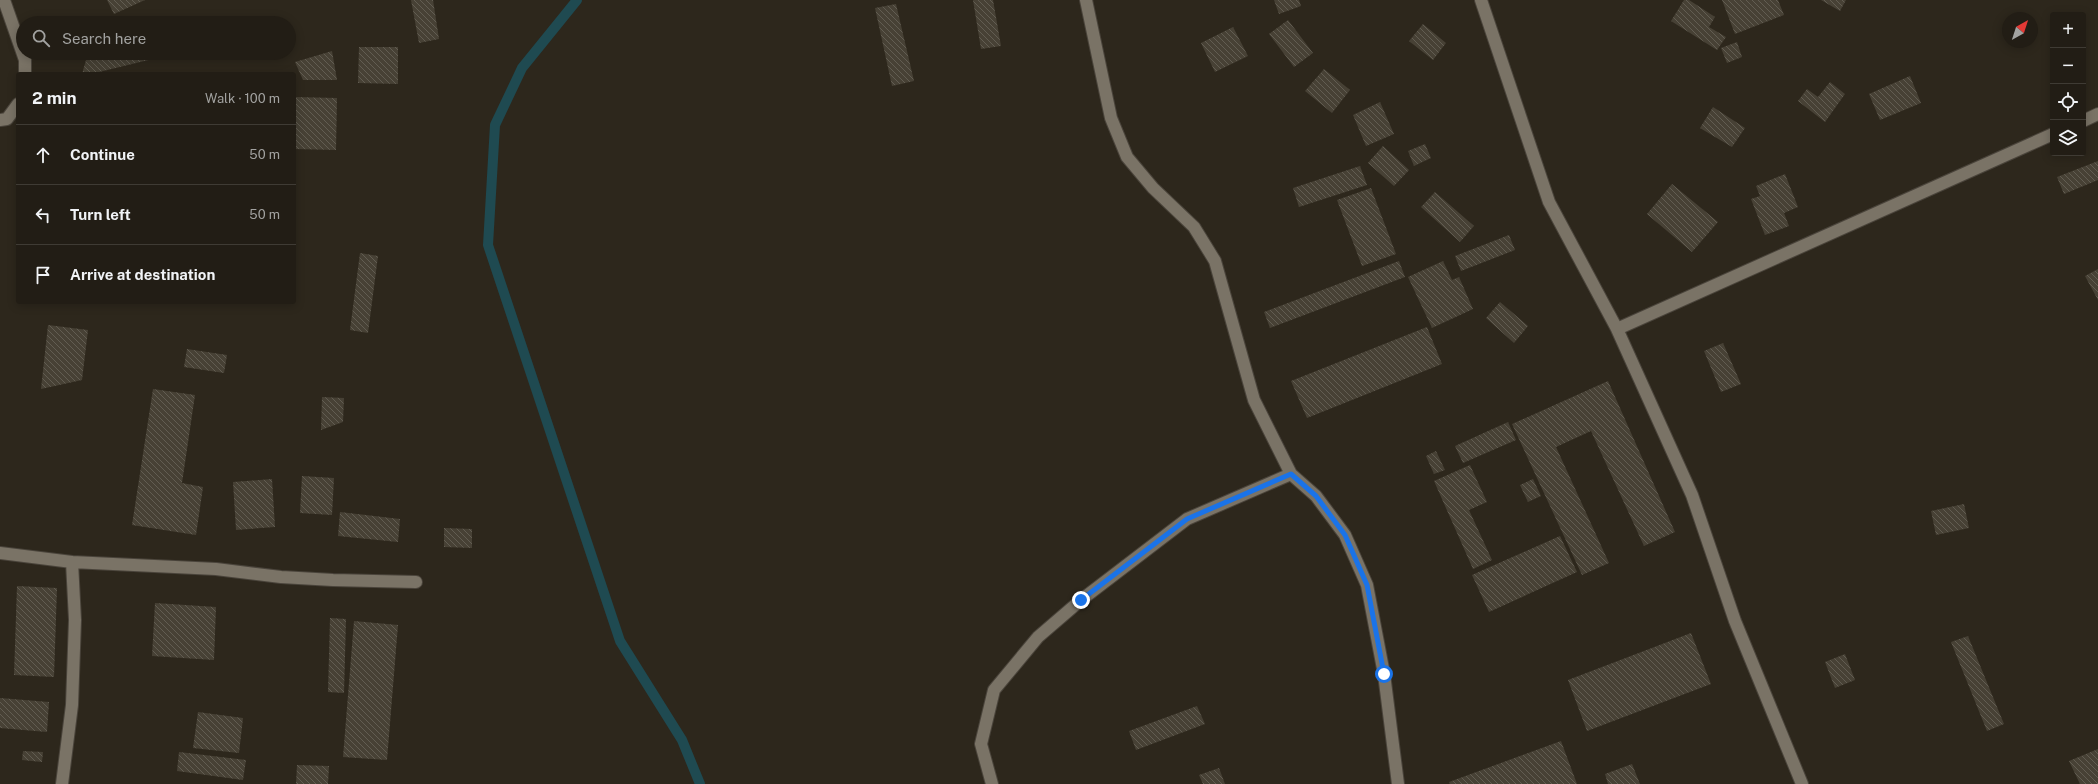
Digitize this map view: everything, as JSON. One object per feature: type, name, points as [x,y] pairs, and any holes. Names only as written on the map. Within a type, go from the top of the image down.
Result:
[{"type":"street","points":[[4,0],[16,34]]},
{"type":"street","points":[[1086,0],[1111,118],[1127,156],[1153,188],[1194,227],[1214,261],[1254,400],[1291,474],[1316,496],[1345,535],[1367,585],[1384,674],[1398,784]]},
{"type":"street","points":[[1481,0],[1549,202],[1618,329],[1692,495],[1736,621],[1802,784]]},
{"type":"street","points":[[25,60],[25,72]]},
{"type":"street","points":[[0,120],[6,119],[16,106]]},
{"type":"street","points":[[2086,119],[2098,114]]},
{"type":"street","points":[[1618,329],[2050,135]]},
{"type":"street","points":[[992,784],[981,744],[994,690],[1038,637],[1081,600],[1187,519],[1291,474]]},
{"type":"street","points":[[0,553],[72,562],[216,569],[281,577],[416,582]]},
{"type":"street","points":[[62,784],[72,705],[75,620],[72,562]]},
{"type":"building","points":[[107,0],[145,0],[114,14]]},
{"type":"building","points":[[411,0],[433,0],[439,39],[419,43]]},
{"type":"building","points":[[973,0],[993,0],[1001,46],[981,49]]},
{"type":"building","points":[[1274,0],[1299,0],[1301,6],[1279,14]]},
{"type":"building","points":[[1684,0],[1689,0],[1715,17],[1709,27],[1726,37],[1717,50],[1671,21]]},
{"type":"building","points":[[1722,0],[1778,0],[1784,15],[1735,34]]},
{"type":"building","points":[[1821,0],[1846,0],[1840,11]]},
{"type":"building","points":[[896,4],[914,81],[892,86],[875,8]]},
{"type":"building","points":[[1288,20],[1313,53],[1294,67],[1269,34]]},
{"type":"building","points":[[1423,24],[1446,43],[1433,60],[1409,41]]},
{"type":"building","points":[[1233,27],[1248,56],[1215,72],[1201,43]]},
{"type":"building","points":[[1737,42],[1742,57],[1727,63],[1721,48]]},
{"type":"building","points":[[359,47],[398,47],[398,84],[358,83]]},
{"type":"building","points":[[332,51],[337,80],[303,80],[295,62]]},
{"type":"building","points":[[86,60],[149,60],[99,72],[83,72]]},
{"type":"building","points":[[1324,69],[1350,90],[1332,113],[1305,91]]},
{"type":"building","points":[[1910,76],[1921,103],[1880,120],[1869,94]]},
{"type":"building","points":[[1830,82],[1845,94],[1825,122],[1798,101],[1807,89],[1818,97]]},
{"type":"building","points":[[296,97],[337,98],[336,150],[296,149]]},
{"type":"building","points":[[1380,102],[1394,134],[1366,146],[1353,115]]},
{"type":"building","points":[[1713,107],[1745,128],[1732,147],[1700,128]]},
{"type":"building","points":[[1425,144],[1431,158],[1414,166],[1408,151]]},
{"type":"building","points":[[1383,146],[1409,170],[1394,186],[1368,163]]},
{"type":"building","points":[[2098,161],[2098,180],[2064,194],[2057,177]]},
{"type":"building","points":[[1360,166],[1367,185],[1299,207],[1293,188]]},
{"type":"building","points":[[1785,174],[1798,207],[1784,213],[1789,226],[1765,235],[1751,199],[1760,196],[1756,186]]},
{"type":"building","points":[[1672,184],[1718,222],[1692,252],[1647,214]]},
{"type":"building","points":[[1371,188],[1396,254],[1362,266],[1337,200]]},
{"type":"building","points":[[1435,192],[1474,226],[1460,242],[1421,207]]},
{"type":"building","points":[[1509,235],[1515,250],[1461,271],[1455,256]]},
{"type":"building","points":[[360,253],[378,256],[368,333],[350,330]]},
{"type":"building","points":[[1399,261],[1405,277],[1270,328],[1264,312]]},
{"type":"building","points":[[1443,261],[1452,280],[1459,277],[1473,309],[1432,328],[1408,277]]},
{"type":"building","points":[[2098,269],[2098,300],[2085,276]]},
{"type":"building","points":[[1500,302],[1528,326],[1514,343],[1486,318]]},
{"type":"building","points":[[48,325],[88,330],[82,380],[41,389]]},
{"type":"building","points":[[1427,327],[1442,364],[1307,418],[1291,381]]},
{"type":"building","points":[[1723,343],[1741,384],[1721,392],[1704,351]]},
{"type":"building","points":[[187,349],[227,355],[224,373],[184,367]]},
{"type":"building","points":[[1608,381],[1675,532],[1644,546],[1591,431],[1556,447],[1609,563],[1582,575],[1512,424]]},
{"type":"building","points":[[153,389],[195,395],[182,483],[203,487],[196,535],[132,525]]},
{"type":"building","points":[[322,397],[344,398],[343,422],[321,430]]},
{"type":"building","points":[[1508,422],[1516,440],[1463,463],[1455,446]]},
{"type":"building","points":[[1436,451],[1445,470],[1434,474],[1426,456]]},
{"type":"building","points":[[1470,465],[1487,502],[1469,510],[1492,560],[1473,569],[1434,481]]},
{"type":"building","points":[[302,476],[334,478],[332,515],[300,513]]},
{"type":"building","points":[[272,479],[275,527],[236,530],[233,482]]},
{"type":"building","points":[[1533,479],[1541,496],[1528,502],[1520,485]]},
{"type":"building","points":[[1964,504],[1969,528],[1936,535],[1931,511]]},
{"type":"building","points":[[340,512],[400,519],[398,542],[338,536]]},
{"type":"building","points":[[444,528],[472,529],[472,548],[444,547]]},
{"type":"building","points":[[1560,536],[1577,572],[1489,612],[1472,575]]},
{"type":"building","points":[[17,586],[57,588],[54,677],[14,675]]},
{"type":"building","points":[[155,603],[216,607],[214,660],[152,656]]},
{"type":"building","points":[[330,618],[346,619],[344,693],[328,692]]},
{"type":"building","points":[[354,621],[398,625],[387,760],[343,757]]},
{"type":"building","points":[[1691,633],[1711,684],[1587,731],[1568,680]]},
{"type":"building","points":[[1968,636],[2004,724],[1987,731],[1951,642]]},
{"type":"building","points":[[1845,654],[1855,680],[1835,688],[1825,662]]},
{"type":"building","points":[[0,698],[49,702],[47,732],[0,728]]},
{"type":"building","points":[[1197,706],[1205,724],[1136,750],[1129,731]]},
{"type":"building","points":[[198,712],[243,718],[239,753],[193,748]]},
{"type":"building","points":[[1561,741],[1577,784],[1450,784],[1449,782]]},
{"type":"building","points":[[2098,749],[2098,784],[2080,784],[2069,761]]},
{"type":"building","points":[[23,751],[43,752],[42,762],[22,760]]},
{"type":"building","points":[[179,752],[246,760],[243,780],[177,771]]},
{"type":"building","points":[[1632,764],[1640,784],[1608,784],[1605,774]]},
{"type":"building","points":[[297,765],[329,766],[328,784],[296,784]]},
{"type":"building","points":[[1219,768],[1225,784],[1203,784],[1199,775]]},
{"type":"waterway","points":[[577,0],[522,68],[495,125],[488,245],[620,641],[682,740],[700,784]]},
{"type":"route","points":[[1081,600],[1187,519],[1291,474],[1316,496],[1345,535],[1367,585],[1384,674]]}]
